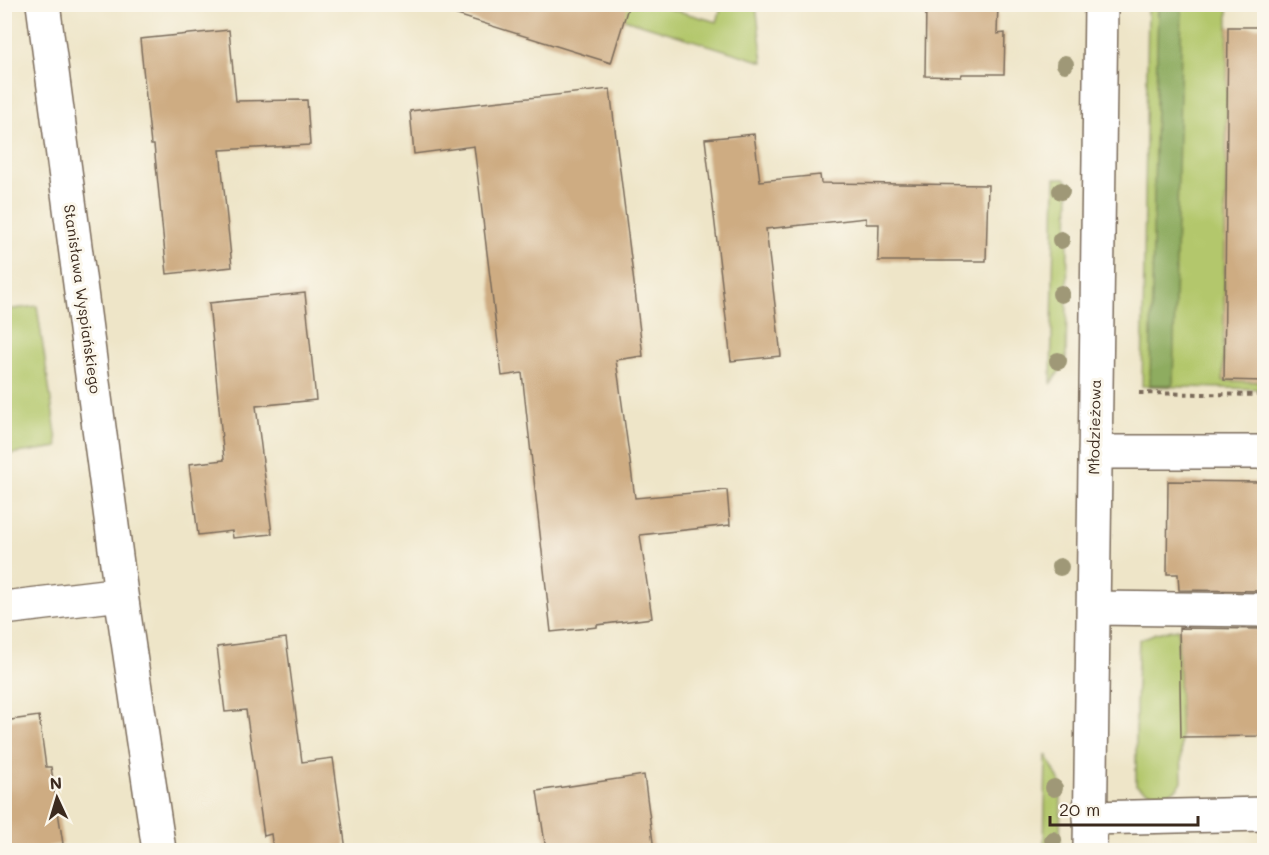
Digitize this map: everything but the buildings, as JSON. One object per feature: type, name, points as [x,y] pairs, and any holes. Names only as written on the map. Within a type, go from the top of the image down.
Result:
[{"type":"street","name":"Stanisława Wyspiańskiego","points":[[43,4],[121,594],[159,850]]},
{"type":"street","name":"Młodzieżowa","points":[[1090,850],[1101,4]]},
{"type":"street","points":[[1095,452],[1264,452]]},
{"type":"street","points":[[4,608],[121,594]]},
{"type":"street","points":[[1093,608],[1264,610]]},
{"type":"street","points":[[1090,818],[1264,814]]},
{"type":"path","points":[[1133,393],[1264,395]]},
{"type":"green space","points":[[579,5],[656,5],[717,22],[722,5],[756,5],[763,62]]},
{"type":"green space","points":[[1148,5],[1228,5],[1223,381],[1264,382],[1264,389],[1142,386]]},
{"type":"green space","points":[[1158,5],[1182,5],[1173,385],[1150,385]]},
{"type":"green space","points":[[1055,178],[1065,178],[1069,183],[1066,362],[1051,383]]},
{"type":"green space","points":[[37,306],[58,447],[5,455],[5,310]]},
{"type":"green space","points":[[1178,629],[1182,781],[1173,791],[1161,794],[1136,785],[1139,640],[1156,633]]},
{"type":"green space","points":[[1046,754],[1061,784],[1060,850],[1044,850]]}]
